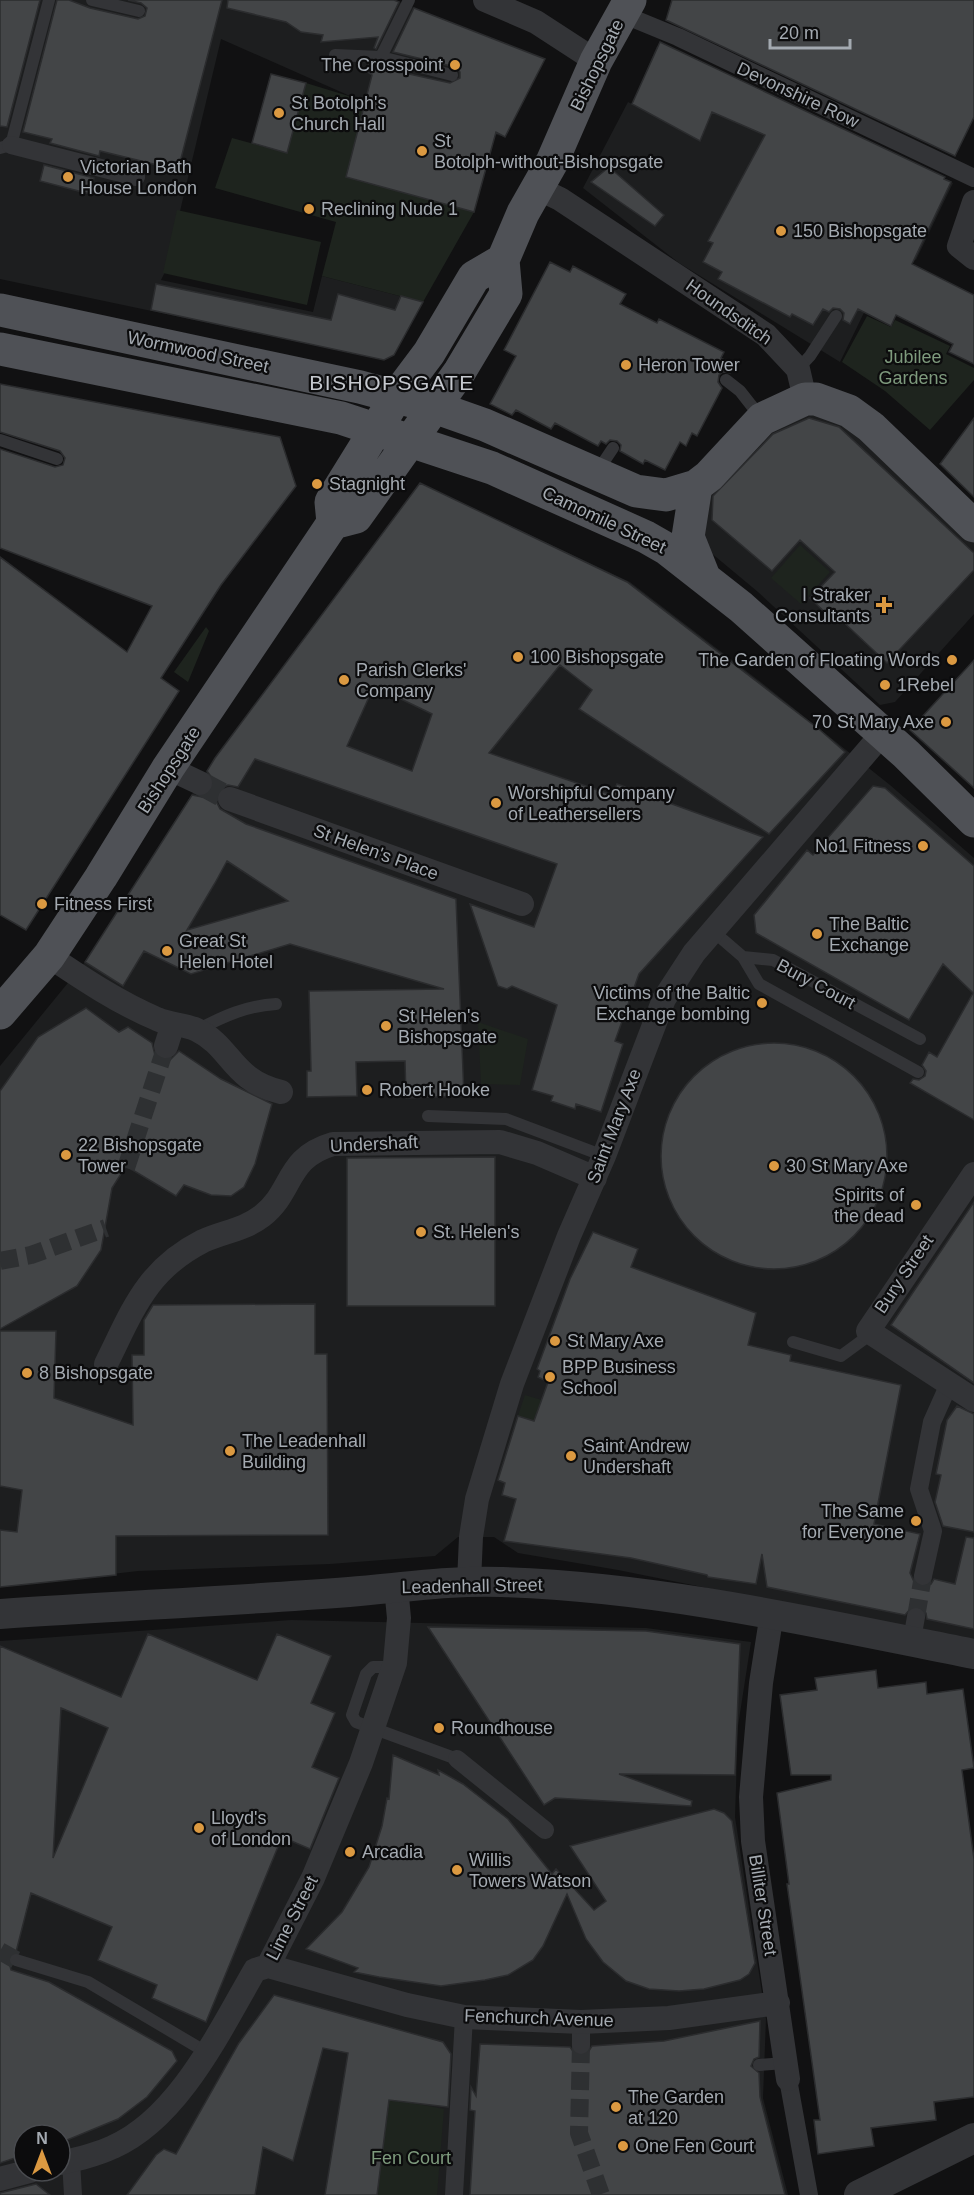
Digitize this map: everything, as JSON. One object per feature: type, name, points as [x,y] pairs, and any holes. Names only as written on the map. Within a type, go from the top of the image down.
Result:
[{"type":"main road","name":"Bishopsgate","points":[[0,1013],[49,956],[168,768],[333,523],[331,502],[396,397],[429,353],[474,277],[503,260],[552,162],[596,62],[626,7]]},
{"type":"main road","points":[[333,523],[356,517],[460,371],[506,294],[503,260]]},
{"type":"main road","name":"Wormwood Street","points":[[0,310],[396,397],[434,408]]},
{"type":"main road","name":"Wormwood Street","points":[[0,349],[341,418],[411,441]]},
{"type":"main road","points":[[704,576],[688,537],[696,486],[709,476],[762,419],[802,384],[849,411],[871,427],[974,526]]},
{"type":"main road","name":"Camomile Street","points":[[434,408],[604,460],[636,491],[666,495],[696,486]]},
{"type":"main road","name":"Camomile Street","points":[[411,441],[492,468],[636,532],[667,549],[704,576],[883,734],[974,821]]},
{"type":"street","points":[[485,0],[536,22],[596,62]]},
{"type":"street","name":"Devonshire Row","points":[[626,7],[678,38],[974,178]]},
{"type":"street","points":[[6,146],[136,177]]},
{"type":"street","name":"Houndsditch","points":[[537,188],[560,199],[751,324],[802,384]]},
{"type":"street","points":[[974,202],[959,246],[974,258]]},
{"type":"street","name":"Saint Mary Axe","points":[[468,1582],[473,1520],[493,1445],[525,1348],[600,1167],[664,999],[687,962],[768,864],[883,734]]},
{"type":"street","points":[[168,768],[200,783]]},
{"type":"street","name":"St Helen's Place","points":[[230,799],[522,904]]},
{"type":"street","points":[[49,956],[142,1012],[170,1035],[197,1030],[217,1046],[248,1079],[265,1088],[281,1092]]},
{"type":"street","name":"Undershaft","points":[[106,1364],[139,1300],[160,1269],[189,1248],[261,1217],[275,1204],[291,1173],[305,1156],[317,1148],[333,1144],[500,1142],[600,1167]]},
{"type":"street","name":"Bury Street","points":[[974,1174],[869,1326],[871,1334],[974,1400]]},
{"type":"street","points":[[923,1576],[933,1531],[919,1489],[932,1422],[949,1384]]},
{"type":"street","name":"Leadenhall Street","points":[[0,1614],[203,1602],[468,1582],[543,1584],[772,1613],[914,1628],[974,1654]]},
{"type":"street","name":"Lime Street","points":[[72,2160],[113,2147],[135,2135],[187,2082],[255,1970],[268,1966],[313,1878],[361,1763],[394,1666],[399,1618],[396,1587]]},
{"type":"street","name":"Billiter Street","points":[[772,1613],[761,1683],[751,1797],[753,1841],[787,2071],[809,2195]]},
{"type":"street","points":[[457,1759],[544,1830]]},
{"type":"street","name":"Fenchurch Avenue","points":[[268,1966],[407,2006],[464,2018],[581,2033],[778,2003]]},
{"type":"street","points":[[454,2195],[464,2018]]},
{"type":"street","points":[[859,2195],[892,2188],[974,2138]]},
{"type":"lane","points":[[6,146],[49,0]]},
{"type":"lane","points":[[92,0],[139,11]]},
{"type":"lane","points":[[381,57],[409,0]]},
{"type":"lane","points":[[335,55],[381,57],[452,75]]},
{"type":"lane","points":[[802,384],[810,356],[836,316]]},
{"type":"lane","points":[[726,380],[740,392],[762,419]]},
{"type":"lane","points":[[0,440],[57,459]]},
{"type":"lane","points":[[714,932],[743,957],[759,984],[918,1071]]},
{"type":"lane","name":"Bury Court","points":[[743,957],[773,960],[920,1039]]},
{"type":"lane","points":[[197,1030],[243,1009],[276,1004]]},
{"type":"lane","points":[[428,1116],[506,1119],[600,1167]]},
{"type":"lane","points":[[793,1342],[841,1356],[871,1334]]},
{"type":"lane","points":[[372,1728],[457,1759]]},
{"type":"lane","points":[[16,1960],[88,1982],[206,2052]]},
{"type":"lane","points":[[759,2065],[787,2071]]},
{"type":"shaded area","points":[[0,0],[394,0],[545,59],[505,137],[350,96],[221,39],[166,270],[161,280],[313,312],[322,276],[423,302],[394,355],[384,360],[0,279]]},
{"type":"shaded area","name":"150 Bishopsgate","points":[[657,46],[743,82],[953,183],[916,260],[894,251],[840,362],[679,263],[583,188],[628,102],[632,104]]},
{"type":"shaded area","points":[[826,403],[974,537],[974,614],[895,702],[880,705],[758,592],[710,552],[699,534],[700,496],[777,416]]},
{"type":"shaded area","points":[[420,483],[630,582],[890,785],[974,858],[974,1642],[618,1570],[518,1553],[494,1537],[458,1537],[435,1556],[330,1564],[138,1571],[0,1587],[0,1066],[85,962],[215,758]]},
{"type":"shaded area","points":[[291,1620],[646,1628],[751,1642],[738,1726],[735,1817],[766,2019],[763,2098],[788,2195],[0,2195],[0,1995],[26,1889],[0,1882],[0,1641]]},
{"type":"green space","points":[[306,83],[365,101],[347,177],[474,212],[423,302],[322,276],[336,222],[215,188],[232,138],[287,153]]},
{"type":"green space","points":[[177,210],[321,242],[307,305],[163,273]]},
{"type":"green space","name":"Jubilee Gardens","points":[[867,316],[891,327],[895,320],[950,346],[946,354],[974,368],[974,380],[930,430],[885,391],[842,362]]},
{"type":"green space","points":[[800,545],[830,572],[801,604],[771,578]]},
{"type":"green space","points":[[206,627],[209,631],[188,682],[174,672]]},
{"type":"green space","points":[[478,1022],[528,1039],[520,1085],[481,1084]]},
{"type":"green space","points":[[525,1395],[595,1416],[588,1438],[518,1416]]},
{"type":"green space","name":"Fen Court","points":[[390,2094],[412,2103],[444,2109],[437,2195],[377,2195]]},
{"type":"building","points":[[0,0],[40,0],[7,127],[0,126]]},
{"type":"building","points":[[57,0],[69,0],[90,8],[138,19],[145,16],[147,8],[141,3],[128,0],[222,0],[178,170],[100,151],[99,156],[50,143],[52,139],[23,132]]},
{"type":"building","points":[[228,0],[394,0],[399,2],[376,49],[374,48],[378,37],[321,42],[323,35],[301,32],[286,22],[227,8]]},
{"type":"building","points":[[672,0],[974,0],[974,117],[955,156],[666,20]]},
{"type":"building","points":[[414,8],[545,59],[505,137],[496,132],[474,212],[346,177],[372,75],[366,71],[368,65],[450,83],[460,78],[460,72],[455,67],[393,52]]},
{"type":"building","points":[[660,42],[945,177],[944,179],[951,182],[912,264],[974,295],[974,364],[949,352],[953,344],[896,315],[891,326],[858,309],[850,324],[843,320],[844,313],[840,309],[833,308],[829,312],[823,309],[813,325],[792,314],[790,317],[718,279],[722,272],[703,262],[713,243],[708,241],[765,135],[712,112],[700,141],[632,104]]},
{"type":"building","name":"St Botolph's Church Hall","points":[[271,74],[306,83],[287,153],[252,143]]},
{"type":"building","name":"Victorian Bath House London","points":[[44,165],[94,178],[90,194],[40,181]]},
{"type":"building","points":[[609,167],[664,215],[655,226],[591,182]]},
{"type":"building","name":"Heron Tower","points":[[550,262],[570,272],[573,266],[626,294],[620,304],[657,323],[659,319],[724,352],[721,358],[734,365],[730,373],[723,372],[719,375],[718,382],[722,388],[697,436],[692,433],[686,446],[680,442],[665,470],[645,460],[643,464],[620,451],[621,445],[617,441],[610,440],[606,444],[601,441],[598,446],[555,423],[551,429],[516,410],[512,415],[490,404],[516,356],[504,350]]},
{"type":"building","points":[[156,284],[331,320],[338,294],[395,310],[401,296],[423,302],[394,355],[384,360],[151,310]]},
{"type":"building","points":[[0,384],[280,437],[296,486],[221,585],[161,678],[179,691],[26,930],[0,915],[0,557],[127,652],[152,606],[0,548],[0,449],[55,467],[63,465],[65,458],[60,451],[0,432]]},
{"type":"building","points":[[809,418],[839,427],[974,553],[974,570],[887,663],[838,617],[834,621],[810,598],[835,572],[800,540],[772,571],[712,520],[713,496],[773,434]]},
{"type":"building","points":[[974,418],[974,497],[940,464]]},
{"type":"building","points":[[420,483],[627,582],[820,730],[845,752],[769,834],[579,709],[592,690],[560,665],[489,753],[612,795],[617,784],[763,837],[639,974],[615,1041],[623,1044],[601,1112],[576,1104],[575,1109],[551,1101],[553,1096],[532,1090],[557,1005],[512,986],[507,989],[498,986],[470,904],[534,927],[557,864],[255,759],[238,787],[228,785],[220,789],[216,801],[220,809],[246,824],[456,899],[464,1096],[406,1098],[405,1061],[356,1062],[357,1096],[307,1097],[307,1071],[311,1071],[309,991],[444,989],[290,944],[191,974],[144,951],[123,986],[85,962],[192,795],[202,797],[213,790],[214,781],[207,771]],"holes":[[[374,686],[432,714],[412,771],[347,746]],[[227,861],[288,901],[187,930],[215,883]]]},
{"type":"building","name":"70 St Mary Axe","points":[[974,660],[974,788],[910,730]]},
{"type":"building","points":[[873,786],[885,788],[974,866],[974,1120],[910,1083],[913,1079],[919,1080],[925,1076],[926,1071],[922,1065],[929,1052],[937,1057],[973,993],[943,964],[909,1020],[756,933],[754,915],[807,850],[813,855]]},
{"type":"building","name":"22 Bishopsgate Tower","points":[[86,1008],[119,1032],[128,1027],[152,1043],[155,1055],[161,1059],[170,1060],[179,1051],[221,1079],[272,1104],[255,1164],[244,1187],[231,1196],[211,1195],[184,1185],[176,1196],[126,1166],[112,1188],[101,1250],[77,1286],[0,1329],[0,1091],[38,1037]]},
{"type":"building","name":"30 St Mary Axe","points":[[763,1043],[785,1043],[817,1051],[827,1056],[846,1068],[862,1084],[879,1113],[885,1134],[887,1156],[885,1178],[879,1199],[862,1228],[846,1244],[817,1261],[785,1269],[763,1269],[731,1261],[721,1256],[702,1244],[686,1228],[669,1199],[661,1167],[661,1145],[669,1113],[674,1103],[686,1084],[702,1068],[731,1051]]},
{"type":"building","name":"St. Helen's","points":[[495,1157],[495,1306],[347,1306],[347,1158]]},
{"type":"building","points":[[974,1202],[974,1383],[891,1325]]},
{"type":"building","points":[[593,1232],[638,1249],[631,1267],[756,1313],[748,1345],[791,1355],[790,1361],[901,1385],[874,1524],[920,1534],[910,1573],[915,1584],[921,1587],[931,1584],[934,1579],[955,1584],[966,1537],[974,1538],[974,1629],[927,1619],[926,1613],[919,1606],[912,1607],[905,1615],[767,1587],[762,1554],[756,1584],[708,1577],[631,1558],[504,1541],[516,1499],[502,1495],[505,1483],[498,1480],[518,1416],[534,1421],[548,1382],[538,1377],[540,1371],[537,1369],[570,1279]]},
{"type":"building","name":"The Leadenhall Building","points":[[315,1304],[315,1354],[327,1354],[328,1535],[116,1536],[116,1575],[0,1587],[0,1530],[17,1532],[22,1490],[0,1486],[0,1331],[56,1331],[54,1398],[133,1425],[132,1355],[144,1355],[144,1320],[153,1305]]},
{"type":"building","points":[[957,1406],[974,1414],[974,1532],[943,1526],[935,1502],[941,1475],[936,1474],[947,1420]]},
{"type":"building","points":[[428,1627],[646,1631],[740,1644],[735,1775],[619,1774],[692,1801],[691,1806],[555,1798],[544,1805]]},
{"type":"building","name":"Lloyd's of London","points":[[148,1634],[257,1680],[277,1634],[331,1656],[311,1703],[335,1713],[312,1767],[339,1778],[310,1849],[282,1837],[206,2022],[152,1998],[157,1985],[98,1960],[112,1927],[31,1893],[16,1952],[8,1958],[11,1970],[49,1982],[172,2051],[177,2061],[147,2097],[118,2119],[72,2138],[72,2123],[12,2123],[12,2159],[0,2163],[0,1646],[121,1697]],"holes":[[[61,1708],[108,1728],[53,1858]]]},
{"type":"building","points":[[876,1670],[878,1688],[926,1682],[927,1694],[963,1689],[974,1768],[962,1770],[974,1859],[974,2097],[934,2102],[936,2120],[871,2128],[874,2146],[818,2154],[814,2120],[820,2120],[787,1884],[789,1884],[777,1793],[831,1780],[831,1775],[791,1775],[780,1695],[817,1690],[815,1678]]},
{"type":"building","points":[[393,1755],[439,1775],[438,1770],[463,1784],[508,1819],[552,1874],[556,1869],[594,1910],[606,1901],[570,1846],[714,1809],[724,1813],[732,1821],[755,1963],[749,1974],[740,1980],[704,1989],[679,1991],[649,1989],[626,1981],[603,1962],[586,1939],[567,1894],[543,1946],[533,1960],[508,1975],[485,1980],[441,1986],[379,1977],[354,1972],[358,1968],[306,1949],[342,1912],[369,1867],[382,1826],[387,1798],[389,1799]]},
{"type":"building","points":[[274,1995],[443,2042],[451,2054],[448,2107],[389,2100],[377,2195],[325,2195],[348,2053],[323,2048],[293,2161],[263,2147],[255,2195],[127,2195],[156,2155],[164,2149],[176,2154],[239,2043]]},
{"type":"building","name":"The Garden at 120","points":[[760,2021],[759,2057],[754,2059],[751,2066],[759,2073],[760,2097],[785,2195],[470,2195],[475,2111],[470,2110],[471,2087],[476,2096],[480,2044],[570,2047],[575,2054],[582,2056],[587,2054],[592,2046],[664,2041]]},
{"type":"building","points":[[36,2184],[50,2195],[0,2195],[0,2193]]},
{"type":"tunnel","points":[[200,783],[230,799]]},
{"type":"tunnel","points":[[126,1168],[166,1046]]},
{"type":"tunnel","points":[[0,1261],[31,1255],[106,1228]]},
{"type":"tunnel","points":[[916,1617],[923,1576]]},
{"type":"tunnel","points":[[0,1951],[16,1960]]},
{"type":"tunnel","points":[[581,2045],[579,2133],[601,2195]]},
{"type":"place","name":"The Crosspoint","points":[[455,65]]},
{"type":"place","name":"St Botolph's Church Hall","points":[[279,113]]},
{"type":"place","name":"St Botolph-without-Bishopsgate","points":[[422,151]]},
{"type":"place","name":"Victorian Bath House London","points":[[68,177]]},
{"type":"place","name":"Reclining Nude 1","points":[[309,209]]},
{"type":"place","name":"150 Bishopsgate","points":[[781,231]]},
{"type":"place","name":"Heron Tower","points":[[626,365]]},
{"type":"place","name":"Stagnight","points":[[317,484]]},
{"type":"place","name":"I Straker Consultants","points":[[884,605]]},
{"type":"place","name":"100 Bishopsgate","points":[[518,657]]},
{"type":"place","name":"The Garden of Floating Words","points":[[952,660]]},
{"type":"place","name":"Parish Clerks' Company","points":[[344,680]]},
{"type":"place","name":"1Rebel","points":[[885,685]]},
{"type":"place","name":"70 St Mary Axe","points":[[946,722]]},
{"type":"place","name":"Worshipful Company of Leathersellers","points":[[496,803]]},
{"type":"place","name":"No1 Fitness","points":[[923,846]]},
{"type":"place","name":"Fitness First","points":[[42,904]]},
{"type":"place","name":"The Baltic Exchange","points":[[817,934]]},
{"type":"place","name":"Great St Helen Hotel","points":[[167,951]]},
{"type":"place","name":"Victims of the Baltic Exchange bombing","points":[[762,1003]]},
{"type":"place","name":"St Helen's Bishopsgate","points":[[386,1026]]},
{"type":"place","name":"Robert Hooke","points":[[367,1090]]},
{"type":"place","name":"22 Bishopsgate Tower","points":[[66,1155]]},
{"type":"place","name":"30 St Mary Axe","points":[[774,1166]]},
{"type":"place","name":"Spirits of the dead","points":[[916,1205]]},
{"type":"place","name":"St. Helen's","points":[[421,1232]]},
{"type":"place","name":"St Mary Axe","points":[[555,1341]]},
{"type":"place","name":"8 Bishopsgate","points":[[27,1373]]},
{"type":"place","name":"BPP Business School","points":[[550,1377]]},
{"type":"place","name":"The Leadenhall Building","points":[[230,1451]]},
{"type":"place","name":"Saint Andrew Undershaft","points":[[571,1456]]},
{"type":"place","name":"The Same for Everyone","points":[[916,1521]]},
{"type":"place","name":"Roundhouse","points":[[439,1728]]},
{"type":"place","name":"Lloyd's of London","points":[[199,1828]]},
{"type":"place","name":"Arcadia","points":[[350,1852]]},
{"type":"place","name":"Willis Towers Watson","points":[[457,1870]]},
{"type":"place","name":"The Garden at 120","points":[[616,2107]]},
{"type":"place","name":"One Fen Court","points":[[623,2146]]},
{"type":"district","name":"BISHOPSGATE","points":[[392,383]]}]
